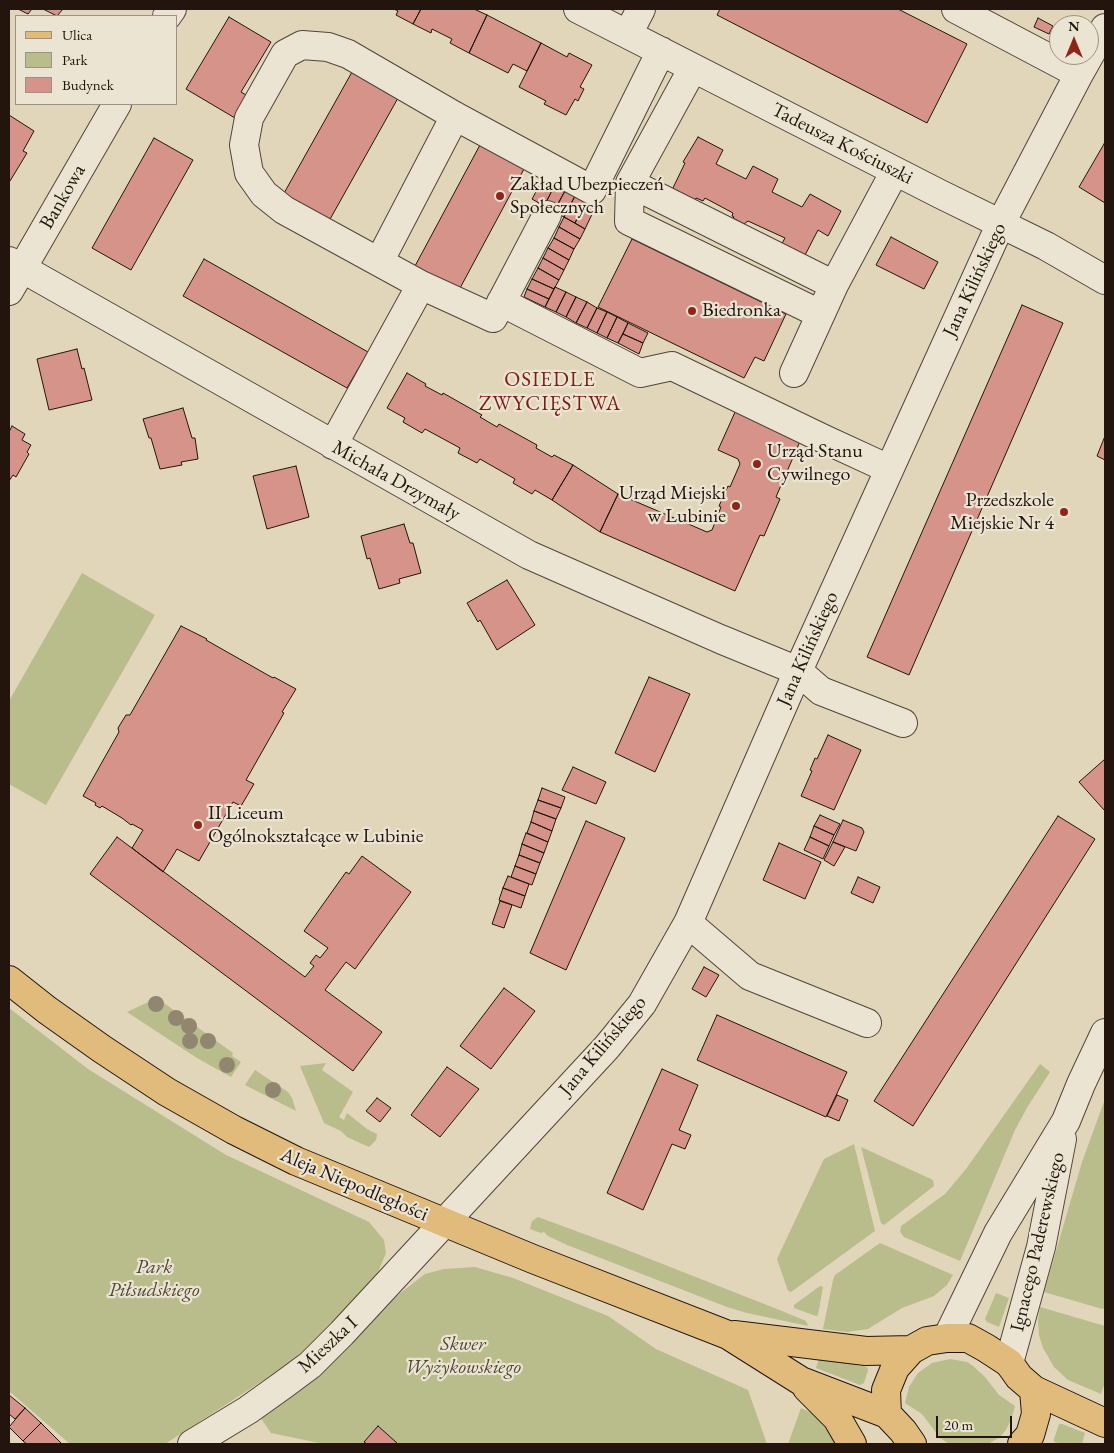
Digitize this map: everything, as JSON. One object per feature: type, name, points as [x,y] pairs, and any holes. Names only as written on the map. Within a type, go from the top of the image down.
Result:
[{"type":"main road","name":"Aleja Niepodległości","points":[[9,980],[102,1049],[167,1092],[234,1130],[296,1161],[444,1223],[728,1335],[801,1381],[886,1414]]},
{"type":"main road","name":"Aleja Niepodległości","points":[[728,1335],[866,1351],[911,1350]]},
{"type":"main road","points":[[912,1444],[903,1431],[886,1414],[886,1390],[895,1368],[911,1350],[927,1341],[946,1338],[968,1338],[1009,1363],[1019,1377],[1034,1390],[1105,1423]]},
{"type":"main road","points":[[801,1381],[837,1418],[852,1444]]},
{"type":"main road","points":[[1022,1444],[1030,1435],[1036,1414],[1034,1390]]},
{"type":"street","name":"Tadeusza Kościuszki","points":[[578,9],[894,171],[1046,246],[1105,280]]},
{"type":"street","points":[[628,34],[640,9]]},
{"type":"street","points":[[956,9],[1079,74]]},
{"type":"street","name":"Jana Kilińskiego","points":[[444,1223],[607,1047],[642,1004],[688,923],[798,671],[1001,223],[1105,28]]},
{"type":"street","points":[[547,215],[493,318],[421,285],[284,210],[264,194],[249,173],[244,145],[249,118],[285,54],[302,45],[328,47],[348,54],[455,116],[592,190],[661,51]]},
{"type":"street","points":[[693,68],[630,184],[629,221],[820,314]]},
{"type":"street","name":"Bankowa","points":[[13,273],[116,105]]},
{"type":"street","points":[[379,262],[455,116]]},
{"type":"street","points":[[794,373],[820,314],[894,171]]},
{"type":"street","points":[[630,184],[834,286]]},
{"type":"street","name":"Michała Drzymały","points":[[13,273],[333,445],[529,556],[735,646],[798,671],[821,691],[903,724]]},
{"type":"street","points":[[333,445],[421,285]]},
{"type":"street","points":[[501,302],[640,373],[672,366],[889,469]]},
{"type":"street","points":[[688,923],[750,976],[867,1023]]},
{"type":"street","name":"Ignacego Paderewskiego","points":[[946,1338],[998,1233],[1066,1121],[1105,1033]]},
{"type":"street","name":"Ignacego Paderewskiego","points":[[1009,1363],[1041,1247],[1066,1121]]},
{"type":"street","name":"Mieszka I","points":[[192,1444],[248,1410],[310,1365],[342,1334],[444,1223]]},
{"type":"green space","points":[[82,573],[155,615],[46,805],[9,784],[9,701]]},
{"type":"green space","points":[[157,998],[233,1053],[232,1056],[241,1062],[231,1077],[197,1058],[127,1012]]},
{"type":"green space","name":"Park Piłsudskiego","points":[[9,1008],[88,1069],[226,1155],[369,1222],[384,1240],[386,1253],[376,1277],[293,1361],[165,1444],[70,1444],[9,1391]]},
{"type":"green space","points":[[326,1063],[322,1070],[353,1092],[339,1117],[344,1120],[347,1113],[367,1129],[377,1134],[376,1140],[369,1147],[347,1137],[341,1131],[324,1123],[300,1066]]},
{"type":"green space","points":[[1040,1064],[1050,1072],[1015,1130],[960,1261],[904,1237],[900,1232],[901,1226],[945,1194],[966,1169]]},
{"type":"green space","points":[[255,1070],[288,1092],[296,1111],[245,1085]]},
{"type":"green space","points":[[1105,1099],[1105,1308],[1102,1309],[1044,1292],[1082,1162]]},
{"type":"green space","points":[[854,1144],[875,1231],[791,1292],[788,1291],[777,1259],[824,1159]]},
{"type":"green space","points":[[861,1147],[933,1180],[934,1186],[884,1225],[881,1223]]},
{"type":"green space","points":[[538,1217],[782,1311],[806,1321],[808,1326],[727,1307],[567,1245],[548,1236],[544,1232],[541,1233],[530,1229],[532,1221]]},
{"type":"green space","points":[[880,1243],[953,1275],[947,1285],[934,1296],[902,1308],[868,1329],[847,1332],[823,1329],[835,1275]]},
{"type":"green space","name":"Skwer Wyżykowskiego","points":[[475,1267],[513,1278],[608,1316],[656,1349],[748,1390],[767,1444],[324,1444],[271,1433],[260,1417],[321,1373],[394,1298],[425,1274],[444,1269]]},
{"type":"green space","points":[[820,1286],[823,1287],[818,1315],[816,1316],[794,1308],[794,1305]]},
{"type":"green space","points":[[996,1293],[1009,1298],[999,1327],[987,1322],[985,1319]]},
{"type":"green space","points":[[1040,1307],[1105,1326],[1105,1382],[1101,1394],[1068,1380],[1054,1367],[1043,1348],[1039,1335]]},
{"type":"green space","points":[[819,1358],[867,1367],[868,1370],[864,1383],[860,1385],[816,1368]]},
{"type":"green space","points":[[950,1359],[967,1362],[973,1366],[985,1377],[999,1395],[1015,1406],[1006,1430],[1000,1437],[988,1444],[948,1443],[940,1438],[922,1414],[905,1403],[909,1387],[918,1373],[932,1363]]},
{"type":"green space","points":[[801,1408],[819,1416],[839,1444],[788,1444]]},
{"type":"green space","points":[[1059,1424],[1085,1433],[1082,1444],[1054,1442]]},
{"type":"building","points":[[18,9],[32,9],[28,14]]},
{"type":"building","points":[[43,9],[63,9],[58,15]]},
{"type":"building","points":[[394,9],[421,9],[413,24],[396,15],[398,11]]},
{"type":"building","points":[[421,9],[474,9],[487,15],[469,53],[450,43],[452,39],[432,29],[431,33],[413,24]]},
{"type":"building","points":[[720,9],[898,9],[967,44],[927,123],[717,15]]},
{"type":"building","points":[[487,15],[541,43],[527,71],[513,64],[508,73],[469,53]]},
{"type":"building","points":[[229,17],[271,42],[241,92],[253,99],[240,121],[186,89]]},
{"type":"building","points":[[1038,18],[1049,24],[1049,34],[1034,27]]},
{"type":"building","points":[[541,43],[567,57],[569,53],[592,65],[580,87],[584,89],[578,101],[575,99],[566,115],[544,104],[546,101],[519,87]]},
{"type":"building","points":[[352,72],[398,98],[329,221],[283,195]]},
{"type":"building","points":[[9,115],[34,131],[23,151],[27,153],[10,181],[9,181]]},
{"type":"building","points":[[698,137],[723,150],[716,164],[746,179],[753,166],[778,179],[772,192],[802,207],[810,194],[841,211],[828,236],[818,230],[803,259],[780,247],[785,238],[748,221],[744,224],[733,218],[733,213],[705,198],[703,201],[696,198],[693,204],[671,192],[685,163],[683,162]]},
{"type":"building","points":[[154,138],[193,160],[131,270],[92,248]]},
{"type":"building","points":[[480,145],[524,169],[459,290],[415,266]]},
{"type":"building","points":[[1105,145],[1105,203],[1079,187]]},
{"type":"building","points":[[543,179],[555,185],[544,206],[532,199]]},
{"type":"building","points":[[555,185],[565,191],[554,211],[544,206]]},
{"type":"building","points":[[565,191],[575,196],[564,217],[554,211]]},
{"type":"building","points":[[575,196],[585,202],[575,223],[564,217]]},
{"type":"building","points":[[585,202],[595,208],[585,229],[575,223]]},
{"type":"building","points":[[564,217],[585,229],[580,239],[559,227]]},
{"type":"building","points":[[559,227],[580,239],[574,249],[554,238]]},
{"type":"building","points":[[891,237],[938,262],[924,289],[876,265]]},
{"type":"building","points":[[554,238],[574,249],[569,260],[548,248]]},
{"type":"building","name":"Biedronka","points":[[632,239],[786,314],[764,361],[755,357],[744,378],[598,307]]},
{"type":"building","points":[[548,248],[569,260],[564,270],[543,258]]},
{"type":"building","points":[[543,258],[564,270],[559,280],[538,268]]},
{"type":"building","points":[[204,259],[368,352],[347,388],[183,296]]},
{"type":"building","points":[[538,268],[559,280],[554,289],[532,279]]},
{"type":"building","points":[[532,279],[554,289],[549,299],[527,289]]},
{"type":"building","points":[[555,287],[566,292],[556,312],[545,307]]},
{"type":"building","points":[[527,289],[549,299],[545,307],[524,297]]},
{"type":"building","points":[[566,292],[576,297],[566,317],[556,312]]},
{"type":"building","points":[[576,297],[587,302],[576,323],[566,317]]},
{"type":"building","points":[[587,302],[597,308],[587,328],[576,323]]},
{"type":"building","points":[[1022,305],[1063,323],[909,675],[867,657]]},
{"type":"building","points":[[597,308],[607,312],[597,333],[587,328]]},
{"type":"building","points":[[607,312],[617,317],[607,338],[597,333]]},
{"type":"building","points":[[617,317],[628,323],[618,343],[607,338]]},
{"type":"building","points":[[628,323],[648,333],[643,343],[623,334]]},
{"type":"building","points":[[623,334],[643,343],[639,354],[618,343]]},
{"type":"building","points":[[77,349],[92,400],[49,410],[37,359]]},
{"type":"building","points":[[407,373],[426,384],[425,386],[442,395],[443,393],[482,415],[480,417],[497,427],[499,424],[537,445],[536,448],[552,457],[554,455],[573,465],[552,500],[535,490],[532,494],[513,483],[515,479],[480,459],[477,463],[458,453],[460,448],[425,429],[422,433],[403,422],[405,418],[387,408]]},
{"type":"building","points":[[183,408],[192,438],[195,438],[198,459],[181,462],[182,465],[160,469],[143,419]]},
{"type":"building","points":[[736,410],[801,439],[776,497],[780,499],[764,536],[760,535],[735,591],[600,532],[618,494],[707,532],[712,530],[721,507],[719,506],[740,464],[738,459],[718,450]]},
{"type":"building","points":[[12,426],[25,434],[22,440],[31,445],[27,452],[29,454],[16,477],[13,475],[9,481],[9,432]]},
{"type":"building","points":[[1105,436],[1105,460],[1097,456]]},
{"type":"building","points":[[573,465],[618,494],[600,532],[552,500]]},
{"type":"building","points":[[296,466],[309,517],[267,529],[253,476]]},
{"type":"building","points":[[404,524],[410,543],[413,543],[421,573],[399,579],[400,583],[379,589],[370,558],[367,559],[361,536]]},
{"type":"building","points":[[507,580],[535,625],[497,650],[480,620],[478,622],[467,603]]},
{"type":"building","points":[[181,626],[296,689],[246,780],[254,784],[241,806],[233,802],[199,861],[177,849],[163,872],[132,848],[143,830],[131,825],[102,806],[100,808],[95,805],[96,803],[83,796],[119,732],[118,728],[126,715],[130,715]]},
{"type":"building","points":[[649,677],[690,694],[655,772],[615,753]]},
{"type":"building","points":[[828,735],[861,750],[834,810],[801,796],[812,771],[810,770],[815,758],[817,759]]},
{"type":"building","points":[[1105,759],[1105,811],[1079,782]]},
{"type":"building","points":[[573,767],[606,782],[596,804],[562,790]]},
{"type":"building","points":[[542,788],[565,797],[561,808],[538,800]]},
{"type":"building","points":[[538,800],[561,808],[556,819],[534,811]]},
{"type":"building","points":[[534,811],[556,819],[552,831],[531,822]]},
{"type":"building","points":[[820,815],[840,824],[834,835],[814,826]]},
{"type":"building","points":[[1058,816],[1095,839],[913,1126],[874,1101]]},
{"type":"building","points":[[843,820],[862,828],[864,832],[856,851],[833,842]]},
{"type":"building","points":[[586,821],[625,838],[566,970],[530,953]]},
{"type":"building","points":[[531,822],[552,831],[548,842],[527,833]]},
{"type":"building","points":[[814,826],[834,835],[829,846],[810,837]]},
{"type":"building","points":[[526,833],[548,842],[544,853],[522,844]]},
{"type":"building","points":[[117,837],[305,977],[314,966],[310,963],[316,955],[320,958],[328,948],[304,931],[346,872],[349,874],[362,856],[411,892],[355,969],[346,962],[325,990],[382,1032],[353,1071],[90,874]]},
{"type":"building","points":[[810,837],[829,846],[823,859],[804,850]]},
{"type":"building","points":[[833,842],[845,847],[834,866],[824,860]]},
{"type":"building","points":[[779,843],[821,862],[805,899],[763,880]]},
{"type":"building","points":[[522,844],[544,853],[540,863],[519,855]]},
{"type":"building","points":[[519,855],[540,863],[536,874],[515,866]]},
{"type":"building","points":[[515,866],[536,874],[532,885],[511,877]]},
{"type":"building","points":[[508,876],[529,884],[525,896],[503,888]]},
{"type":"building","points":[[858,877],[880,887],[873,903],[851,893]]},
{"type":"building","points":[[503,888],[525,896],[521,908],[499,900]]},
{"type":"building","points":[[500,901],[512,905],[504,928],[492,924]]},
{"type":"building","points":[[704,967],[719,975],[706,997],[692,989]]},
{"type":"building","points":[[504,988],[535,1011],[491,1069],[460,1046]]},
{"type":"building","points":[[717,1015],[847,1072],[826,1117],[697,1060]]},
{"type":"building","points":[[447,1067],[479,1089],[440,1137],[411,1115]]},
{"type":"building","points":[[662,1069],[698,1085],[679,1130],[691,1135],[685,1149],[672,1144],[643,1210],[607,1193]]},
{"type":"building","points":[[837,1095],[848,1100],[839,1121],[827,1116]]},
{"type":"building","points":[[377,1098],[391,1108],[380,1122],[366,1111]]},
{"type":"building","points":[[9,1395],[25,1408],[15,1419],[9,1414]]},
{"type":"building","points":[[25,1408],[41,1423],[23,1441],[9,1427]]},
{"type":"building","points":[[41,1423],[62,1444],[27,1444],[23,1441]]},
{"type":"building","points":[[378,1426],[397,1443],[367,1444],[364,1442]]},
{"type":"place","name":"Zakład Ubezpieczeń Społecznych","points":[[500,196]]},
{"type":"place","name":"Biedronka","points":[[692,311]]},
{"type":"place","name":"Urząd Stanu Cywilnego","points":[[757,464]]},
{"type":"place","name":"Urząd Miejski w Lubinie","points":[[736,506]]},
{"type":"place","name":"Przedszkole Miejskie Nr 4","points":[[1064,512]]},
{"type":"place","name":"II Liceum Ogólnokształcące w Lubinie","points":[[198,825]]},
{"type":"district","name":"OSIEDLE ZWYCIĘSTWA","points":[[550,392]]}]
